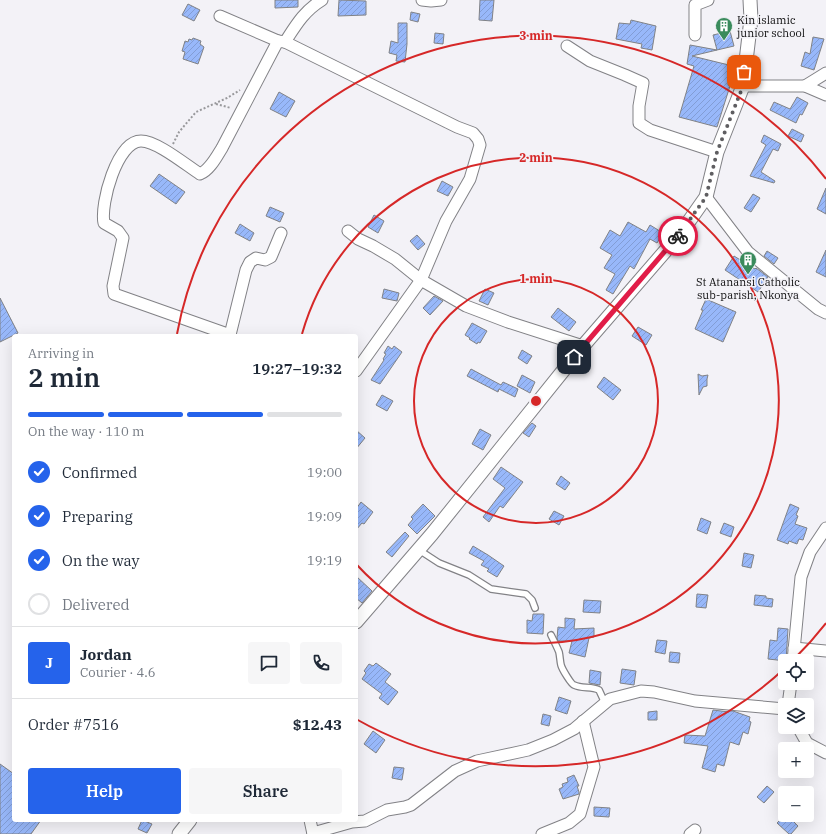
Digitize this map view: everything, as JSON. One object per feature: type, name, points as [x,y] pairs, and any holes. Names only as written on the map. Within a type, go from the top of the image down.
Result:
[{"type":"street","points":[[230,334],[114,294],[113,286],[123,238],[118,231],[104,222],[102,215],[109,184],[117,163],[126,150],[135,142],[142,141],[167,152],[200,174],[204,172],[217,156],[256,83],[281,42],[299,19],[311,7],[322,0]]},
{"type":"street","points":[[422,0],[441,0]]},
{"type":"street","points":[[695,35],[695,5],[708,0]]},
{"type":"street","points":[[358,620],[418,550],[583,346],[680,234],[706,197],[717,152],[743,86],[751,20],[750,0]]},
{"type":"street","points":[[220,16],[281,42],[457,127],[467,130],[473,133],[478,139],[480,145],[470,179],[446,221],[422,280],[358,368]]},
{"type":"street","points":[[567,46],[590,61],[643,83],[639,106],[639,123],[650,130],[717,152]]},
{"type":"street","points":[[805,86],[826,73]]},
{"type":"street","points":[[743,86],[805,86],[826,95]]},
{"type":"street","points":[[706,197],[748,252],[818,309],[826,313]]},
{"type":"street","points":[[348,231],[358,239],[395,259],[422,280],[466,306],[508,322],[583,346]]},
{"type":"street","points":[[233,334],[246,270],[250,262],[256,258],[265,260],[271,258],[281,233]]},
{"type":"street","points":[[794,654],[801,577],[810,552],[826,528]]},
{"type":"street","points":[[794,648],[826,651]]},
{"type":"street","points":[[358,822],[365,821],[387,810],[405,808],[411,805],[455,772],[477,761],[528,750],[560,736],[574,729],[614,698],[641,691],[654,692],[695,701],[778,708]]},
{"type":"street","points":[[542,834],[569,823],[580,814],[594,767],[583,721]]},
{"type":"street","points":[[802,734],[807,742],[826,753]]},
{"type":"street","points":[[179,834],[188,822]]},
{"type":"street","points":[[310,822],[313,834],[352,822]]},
{"type":"lane","points":[[418,550],[439,564],[469,575],[491,589],[526,594],[532,600],[535,608]]},
{"type":"lane","points":[[551,635],[560,654],[561,666],[567,675],[569,682],[574,685],[599,690],[606,704]]},
{"type":"path","points":[[167,152],[179,132],[196,112],[256,83]]},
{"type":"path","points":[[215,104],[242,110]]},
{"type":"building","points":[[275,0],[298,0],[298,7],[275,8]]},
{"type":"building","points":[[339,0],[366,1],[366,15],[338,16]]},
{"type":"building","points":[[480,0],[494,0],[492,21],[479,20]]},
{"type":"building","points":[[188,4],[200,10],[194,21],[182,15]]},
{"type":"building","points":[[411,12],[420,14],[418,22],[410,20]]},
{"type":"building","points":[[631,20],[656,26],[652,50],[641,48],[642,44],[616,39],[619,23],[630,24]]},
{"type":"building","points":[[398,23],[407,23],[405,62],[396,61],[397,55],[389,53],[391,41],[398,43]]},
{"type":"building","name":"Kin islamic junior school","points":[[730,31],[734,46],[717,50],[713,35]]},
{"type":"building","points":[[435,33],[444,34],[443,44],[434,43]]},
{"type":"building","points":[[813,37],[824,39],[814,70],[801,66],[805,52],[810,54]]},
{"type":"building","points":[[193,38],[201,41],[200,44],[204,47],[198,64],[183,59],[185,52],[182,51],[185,41],[188,42],[189,39],[192,40]]},
{"type":"building","points":[[690,45],[717,50],[692,56],[733,66],[728,85],[730,86],[717,127],[679,117],[694,66],[687,64]]},
{"type":"building","points":[[279,92],[295,101],[286,117],[270,109]]},
{"type":"building","points":[[797,97],[808,103],[802,115],[800,114],[796,123],[770,110],[774,102],[790,109]]},
{"type":"building","points":[[792,129],[804,135],[801,142],[788,136]]},
{"type":"building","points":[[764,135],[781,144],[778,151],[773,149],[761,172],[775,181],[774,183],[750,176],[766,145],[761,142]]},
{"type":"building","points":[[159,174],[185,192],[176,204],[150,186]]},
{"type":"building","points":[[442,181],[453,187],[448,196],[437,191]]},
{"type":"building","points":[[826,188],[826,214],[817,209]]},
{"type":"building","points":[[753,194],[760,198],[751,212],[744,208]]},
{"type":"building","points":[[270,207],[284,213],[280,222],[266,216]]},
{"type":"building","points":[[374,215],[384,221],[378,233],[368,227]]},
{"type":"building","points":[[628,222],[646,232],[650,225],[663,233],[657,243],[650,239],[634,269],[630,266],[613,294],[606,290],[615,274],[604,268],[612,255],[600,248],[610,230],[620,236]]},
{"type":"building","points":[[240,224],[254,233],[250,241],[235,233]]},
{"type":"building","points":[[417,235],[425,244],[418,250],[410,241]]},
{"type":"building","points":[[826,250],[826,277],[816,272]]},
{"type":"building","points":[[767,251],[778,258],[774,264],[764,256]]},
{"type":"building","name":"St Atanansi Catholic sub-parish, Nkonya","points":[[734,256],[755,269],[756,268],[768,277],[758,292],[725,270]]},
{"type":"building","points":[[384,289],[399,293],[397,301],[382,298]]},
{"type":"building","points":[[485,289],[494,293],[488,305],[479,301]]},
{"type":"building","points":[[434,296],[443,301],[430,315],[423,308]]},
{"type":"building","points":[[0,298],[18,333],[12,334],[12,336],[0,342]]},
{"type":"building","points":[[706,299],[736,312],[723,342],[695,329]]},
{"type":"building","points":[[558,308],[576,322],[569,331],[551,317]]},
{"type":"building","points":[[472,323],[487,331],[480,343],[478,342],[477,344],[465,335]]},
{"type":"building","points":[[638,327],[652,335],[646,345],[632,336]]},
{"type":"building","points":[[388,346],[392,349],[394,346],[402,352],[380,384],[371,380],[384,360],[383,359],[386,354],[384,353]]},
{"type":"building","points":[[522,350],[532,356],[527,364],[518,358]]},
{"type":"building","points":[[471,369],[501,385],[503,382],[518,389],[515,397],[499,389],[498,392],[467,376]]},
{"type":"building","points":[[698,374],[702,376],[708,375],[707,386],[703,387],[699,395]]},
{"type":"building","points":[[522,375],[535,382],[530,393],[517,386]]},
{"type":"building","points":[[604,377],[621,390],[613,400],[597,387]]},
{"type":"building","points":[[382,395],[393,401],[387,411],[376,405]]},
{"type":"building","points":[[532,423],[536,426],[529,437],[523,433]]},
{"type":"building","points":[[480,429],[491,435],[483,450],[472,444]]},
{"type":"building","points":[[358,432],[365,438],[358,447]]},
{"type":"building","points":[[501,467],[523,482],[503,508],[500,506],[489,522],[483,517],[505,488],[493,479]]},
{"type":"building","points":[[561,476],[570,483],[565,490],[556,484]]},
{"type":"building","points":[[361,502],[373,512],[364,524],[362,523],[358,528],[358,506]]},
{"type":"building","points":[[423,504],[435,516],[417,534],[408,525],[413,519],[411,517]]},
{"type":"building","points":[[790,504],[799,508],[796,515],[798,516],[795,524],[807,528],[803,540],[799,539],[797,544],[789,541],[788,544],[777,540]]},
{"type":"building","points":[[554,511],[564,516],[559,525],[549,519]]},
{"type":"building","points":[[701,518],[711,522],[707,534],[697,530]]},
{"type":"building","points":[[724,523],[734,527],[731,537],[720,533]]},
{"type":"building","points":[[405,532],[409,536],[392,557],[386,552]]},
{"type":"building","points":[[473,546],[504,566],[497,577],[487,571],[489,569],[481,565],[484,561],[469,553]]},
{"type":"building","points":[[744,553],[754,555],[751,568],[742,566]]},
{"type":"building","points":[[358,578],[372,591],[362,603],[358,600]]},
{"type":"building","points":[[697,594],[708,595],[706,608],[696,607]]},
{"type":"building","points":[[755,595],[766,596],[766,598],[773,599],[772,607],[754,605]]},
{"type":"building","points":[[584,600],[601,601],[600,613],[583,612]]},
{"type":"building","points":[[533,614],[544,614],[543,634],[527,633],[527,620],[532,621]]},
{"type":"building","points":[[565,618],[575,619],[574,629],[594,628],[594,637],[589,638],[585,657],[569,653],[572,641],[558,641],[558,627],[565,628]]},
{"type":"building","points":[[778,628],[788,629],[786,654],[778,654],[778,660],[768,659],[770,640],[777,641]]},
{"type":"building","points":[[657,640],[667,641],[665,654],[655,652]]},
{"type":"building","points":[[670,652],[680,653],[679,663],[669,662]]},
{"type":"building","points":[[376,663],[391,674],[385,682],[398,692],[388,705],[379,698],[382,694],[362,679],[366,673],[364,671],[369,664],[373,666]]},
{"type":"building","points":[[622,669],[636,671],[634,685],[620,683]]},
{"type":"building","points":[[590,670],[601,672],[600,685],[589,683]]},
{"type":"building","points":[[559,697],[571,701],[567,714],[555,710]]},
{"type":"building","points":[[713,710],[733,711],[750,717],[749,721],[751,722],[748,734],[743,732],[739,745],[730,742],[724,766],[717,764],[715,772],[702,768],[708,746],[684,743],[685,735],[705,736]]},
{"type":"building","points":[[657,711],[657,720],[648,720],[648,712]]},
{"type":"building","points":[[543,714],[551,716],[549,726],[541,724]]},
{"type":"building","points":[[373,731],[385,740],[376,753],[364,744]]},
{"type":"building","points":[[0,764],[12,773],[12,822],[40,822],[31,834],[0,834]]},
{"type":"building","points":[[394,767],[404,768],[402,780],[392,778]]},
{"type":"building","points":[[574,775],[579,786],[577,786],[579,794],[563,799],[559,789],[563,787],[562,784],[568,782],[567,778]]},
{"type":"building","points":[[767,786],[774,792],[764,803],[757,797]]},
{"type":"building","points":[[594,807],[610,808],[609,817],[594,816]]},
{"type":"building","points":[[141,822],[152,824],[147,833],[138,829]]},
{"type":"building","points":[[794,822],[798,826],[791,834],[789,834],[777,823]]},
{"type":"way so far","points":[[678,236],[706,197],[717,152],[743,86],[744,72]]},
{"type":"place","name":"Kin islamic junior school","points":[[724,41]]},
{"type":"place","name":"St Atanansi Catholic sub-parish, Nkonya","points":[[748,275]]},
{"type":"route","points":[[574,357],[678,236]]}]
